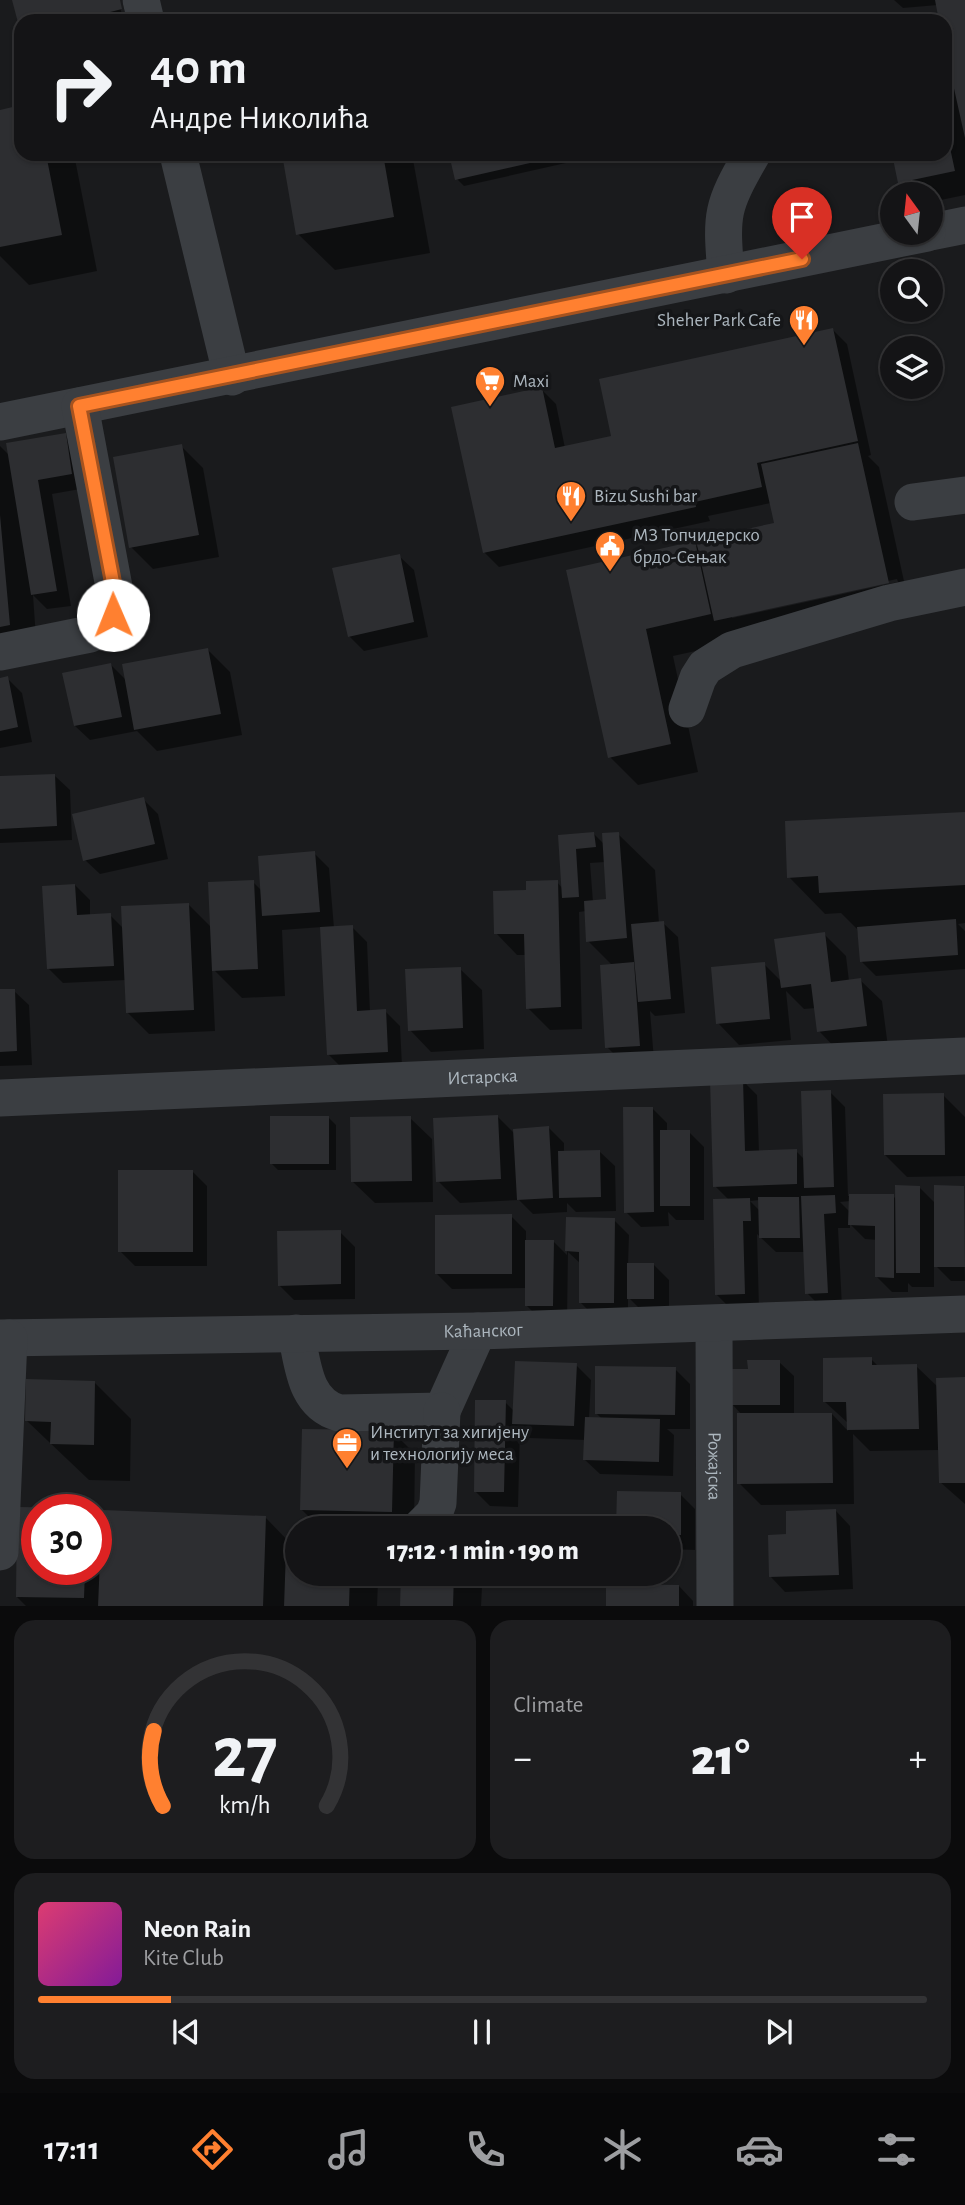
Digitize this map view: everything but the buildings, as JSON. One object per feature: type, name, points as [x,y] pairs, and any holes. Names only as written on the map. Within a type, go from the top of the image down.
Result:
[{"type":"street","points":[[180,161],[232,377]]},
{"type":"street","points":[[726,275],[724,209],[728,196],[748,161]]},
{"type":"street","points":[[943,229],[965,225]]},
{"type":"street","points":[[0,422],[232,377],[880,242]]},
{"type":"street","points":[[0,652],[90,634],[102,628],[113,615],[117,603],[79,406]]},
{"type":"street","points":[[913,502],[965,495]]},
{"type":"street","points":[[687,709],[698,678],[705,667],[732,650],[889,603],[965,587]]},
{"type":"street","name":"Истарска","points":[[0,1098],[965,1056]]},
{"type":"street","name":"Каћанског","points":[[4,1338],[478,1331],[965,1314]]},
{"type":"street","name":"Рожајска","points":[[714,1324],[715,1606]]},
{"type":"street","points":[[432,1516],[438,1503],[442,1411],[478,1331]]},
{"type":"street","points":[[296,1332],[309,1386],[324,1409],[338,1413],[442,1411]]},
{"type":"street","points":[[0,1552],[4,1338]]},
{"type":"place","name":"Sheher Park Cafe","points":[[804,347]]},
{"type":"place","name":"Maxi","points":[[490,408]]},
{"type":"place","name":"Bizu Sushi bar","points":[[571,523]]},
{"type":"place","name":"МЗ Топчидерско брдо-Сењак","points":[[610,573]]},
{"type":"place","name":"Институт за хигијену и технологију меса","points":[[347,1470]]},
{"type":"route","points":[[113,615],[117,603],[79,406],[802,259]]}]
